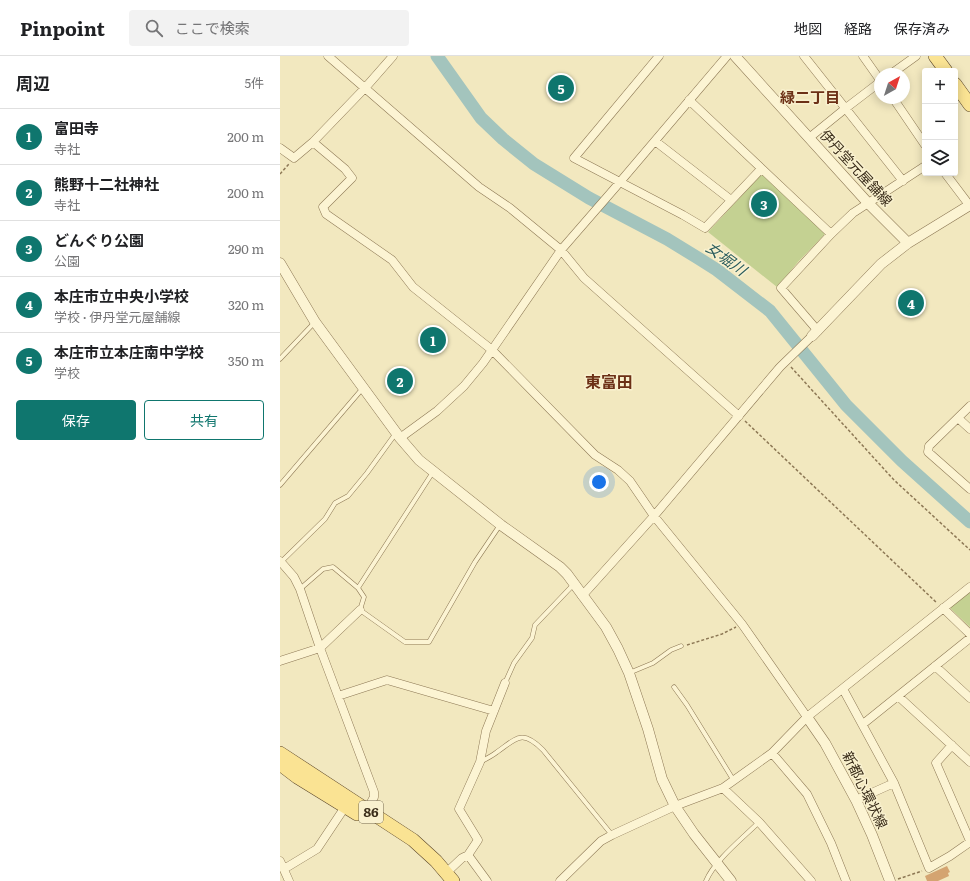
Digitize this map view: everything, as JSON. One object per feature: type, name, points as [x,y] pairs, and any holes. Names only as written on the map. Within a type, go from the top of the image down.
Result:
[{"type":"main road","points":[[935,56],[944,68]]},
{"type":"main road","points":[[958,88],[970,104]]},
{"type":"main road","name":"86","points":[[280,753],[413,840],[424,850],[447,878]]},
{"type":"main road","name":"86","points":[[280,764],[297,777],[345,806],[408,848],[426,864],[447,878]]},
{"type":"street","points":[[328,56],[479,187],[510,208],[561,250],[584,278],[739,416]]},
{"type":"street","points":[[280,148],[294,158],[313,142],[366,88],[393,56]]},
{"type":"street","points":[[659,56],[574,158],[705,228],[761,169]]},
{"type":"street","points":[[398,435],[437,411],[464,386],[492,350],[561,250],[727,56]]},
{"type":"street","name":"伊丹堂元屋舗線","points":[[735,56],[868,203],[908,243]]},
{"type":"street","points":[[804,56],[903,181]]},
{"type":"street","points":[[863,56],[874,72]]},
{"type":"street","points":[[899,68],[916,56]]},
{"type":"street","points":[[809,138],[874,86]]},
{"type":"street","points":[[689,100],[831,234]]},
{"type":"street","points":[[897,104],[922,141]]},
{"type":"street","points":[[655,141],[731,200]]},
{"type":"street","points":[[313,142],[345,169],[352,178],[323,207],[326,214],[392,260],[413,287],[492,350],[595,455],[618,470],[630,481],[654,516],[742,624],[807,717]]},
{"type":"street","points":[[815,333],[781,288],[831,234],[853,213],[922,168]]},
{"type":"street","points":[[582,596],[654,516],[786,361],[881,264],[908,243],[970,205],[947,176]]},
{"type":"street","points":[[280,263],[315,322],[398,435],[419,460],[500,525],[560,567],[567,574],[606,627],[629,673],[648,729],[662,779],[675,806],[694,834],[730,881]]},
{"type":"street","points":[[970,406],[929,446],[928,452],[970,489]]},
{"type":"street","points":[[958,418],[970,429]]},
{"type":"street","points":[[281,561],[294,577],[300,589],[320,648],[374,792],[374,797],[367,810]]},
{"type":"street","points":[[560,881],[601,841],[675,806],[723,788],[734,781],[772,753],[807,717],[970,587]]},
{"type":"street","points":[[943,608],[970,634]]},
{"type":"street","points":[[280,661],[320,648],[360,610]]},
{"type":"street","points":[[863,724],[970,638]]},
{"type":"street","points":[[935,666],[970,698]]},
{"type":"street","points":[[338,696],[387,680],[494,711]]},
{"type":"street","points":[[447,878],[462,858],[468,856],[478,840],[459,809],[480,762],[486,731],[505,683]]},
{"type":"street","points":[[843,689],[894,783],[929,868],[970,842],[936,763],[952,746]]},
{"type":"street","points":[[898,696],[970,762]]},
{"type":"street","name":"新都心環状線","points":[[807,717],[825,743],[856,800],[894,880]]},
{"type":"street","points":[[772,753],[807,794],[846,881]]},
{"type":"street","points":[[856,800],[894,783]]},
{"type":"street","points":[[723,788],[759,822],[810,880]]},
{"type":"street","points":[[284,869],[317,849],[345,806]]},
{"type":"street","points":[[468,856],[487,881]]},
{"type":"street","points":[[280,861],[289,881]]},
{"type":"lane","points":[[280,359],[315,322]]},
{"type":"lane","points":[[280,485],[363,387]]},
{"type":"lane","points":[[281,561],[325,519],[335,503],[348,496],[398,435]]},
{"type":"lane","points":[[358,588],[433,472]]},
{"type":"lane","points":[[300,589],[323,569],[333,567],[358,588],[364,596],[360,610],[405,642],[429,642],[475,562],[500,525]]},
{"type":"lane","points":[[505,683],[514,663],[532,638],[535,624],[574,584]]},
{"type":"lane","points":[[629,673],[653,663],[670,650],[682,646]]},
{"type":"lane","points":[[674,687],[734,781]]},
{"type":"lane","points":[[480,762],[495,754],[517,738],[526,738],[536,743],[612,835]]},
{"type":"lane","points":[[706,881],[708,875],[717,864],[759,822]]},
{"type":"path","points":[[280,174],[294,158]]},
{"type":"path","points":[[786,361],[894,480],[970,550]]},
{"type":"path","points":[[739,416],[943,608]]},
{"type":"path","points":[[682,646],[722,634],[742,624]]},
{"type":"path","points":[[894,880],[929,868]]},
{"type":"green space","points":[[763,175],[825,232],[825,234],[798,262],[777,287],[708,232],[760,176]]},
{"type":"green space","points":[[970,591],[970,627],[951,609],[950,606]]},
{"type":"building","points":[[947,866],[950,872],[948,873],[949,876],[938,881],[927,881],[925,876]]},
{"type":"waterway","name":"女堀川","points":[[437,56],[481,118],[503,139],[534,164],[589,198],[667,239],[698,258],[717,270],[770,311],[846,405],[902,461],[970,522]]},
{"type":"place","name":"本庄市立本庄南中学校","points":[[561,88]]},
{"type":"place","name":"どんぐり公園","points":[[764,204]]},
{"type":"place","name":"本庄市立中央小学校","points":[[911,303]]},
{"type":"place","name":"富田寺","points":[[433,340]]},
{"type":"place","name":"熊野十二社神社","points":[[400,381]]},
{"type":"district","name":"緑二丁目","points":[[810,98]]},
{"type":"district","name":"東富田","points":[[609,382]]}]
